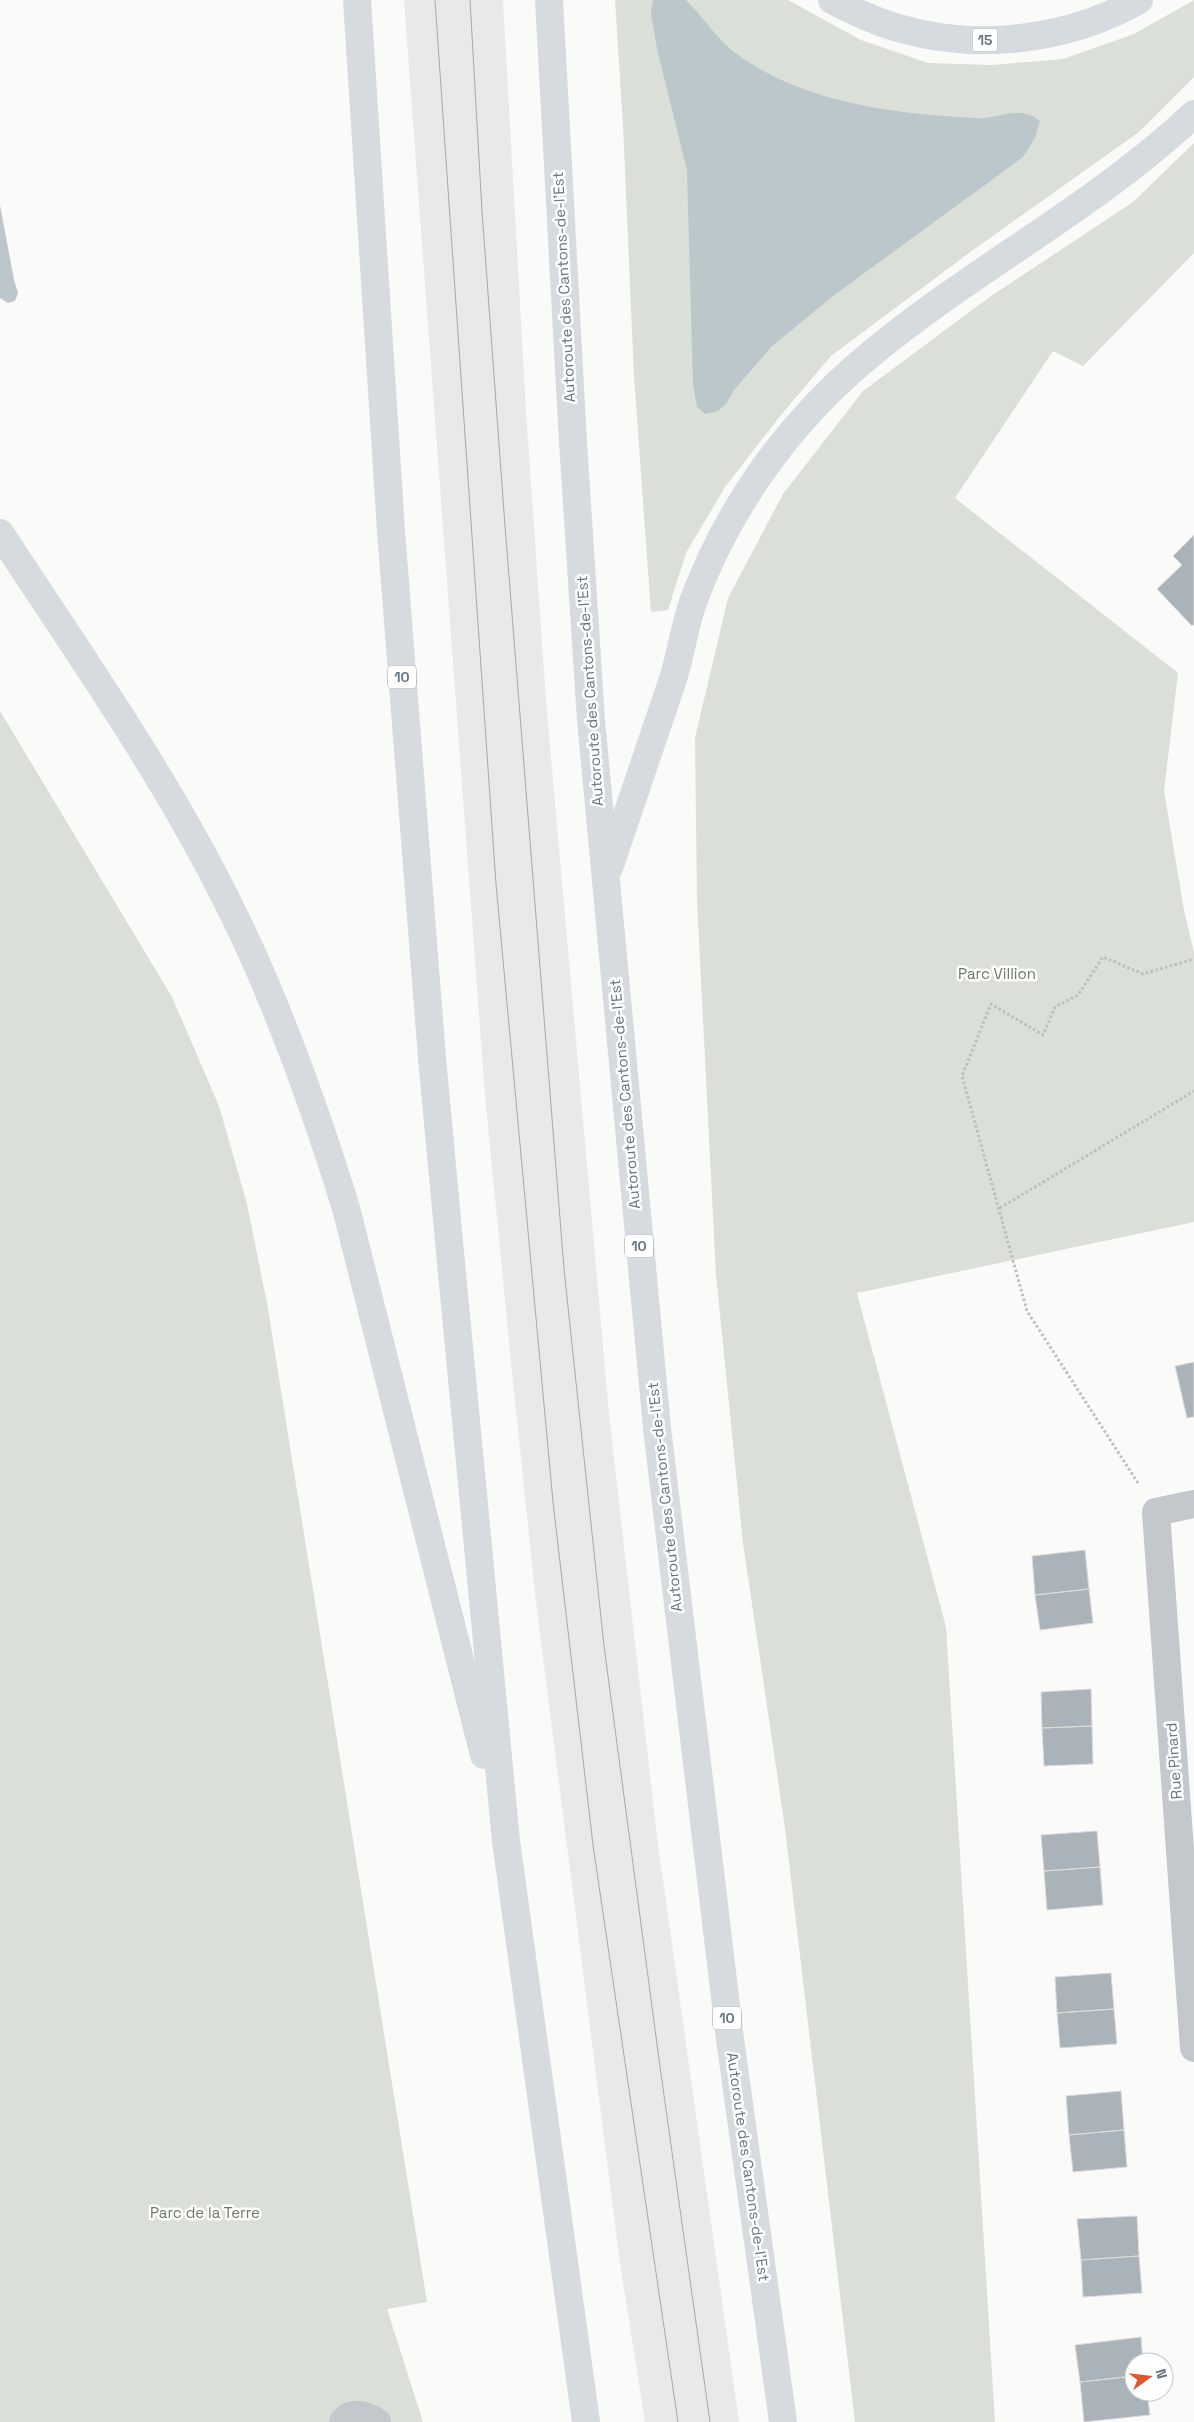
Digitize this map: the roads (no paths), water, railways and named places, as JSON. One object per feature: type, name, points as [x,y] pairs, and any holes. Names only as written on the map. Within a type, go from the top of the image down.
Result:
[{"type":"highway","name":"10","points":[[357,0],[391,531],[432,1058],[506,1841],[586,2422]]},
{"type":"highway","name":"Autoroute des Cantons-de-l'Est","points":[[549,0],[580,550],[606,879],[656,1428],[730,2039],[783,2422]]},
{"type":"highway","name":"15","points":[[832,0],[862,15],[903,30],[980,40],[1031,37],[1056,32],[1104,16],[1139,0]]},
{"type":"highway","points":[[606,879],[674,675],[692,605],[702,578],[729,522],[774,453],[815,405],[859,364],[942,300],[1081,205],[1161,143],[1194,114]]},
{"type":"highway","points":[[0,534],[136,740],[170,798],[234,913],[281,1022],[318,1119],[346,1208],[506,1841]]},
{"type":"street","name":"Rue Pinard","points":[[1194,1504],[1156,1512],[1190,1943],[1194,2048]]},
{"type":"street","points":[[343,2422],[346,2418],[357,2414],[368,2416],[377,2422]]},
{"type":"tram line","points":[[435,0],[496,884],[553,1502],[593,1845],[678,2422]]},
{"type":"tram line","points":[[470,0],[482,211],[505,526],[564,1269],[604,1646],[710,2422]]},
{"type":"park label","name":"Parc Villion","points":[[997,974]]},
{"type":"park label","name":"Parc de la Terre","points":[[205,2213]]}]
